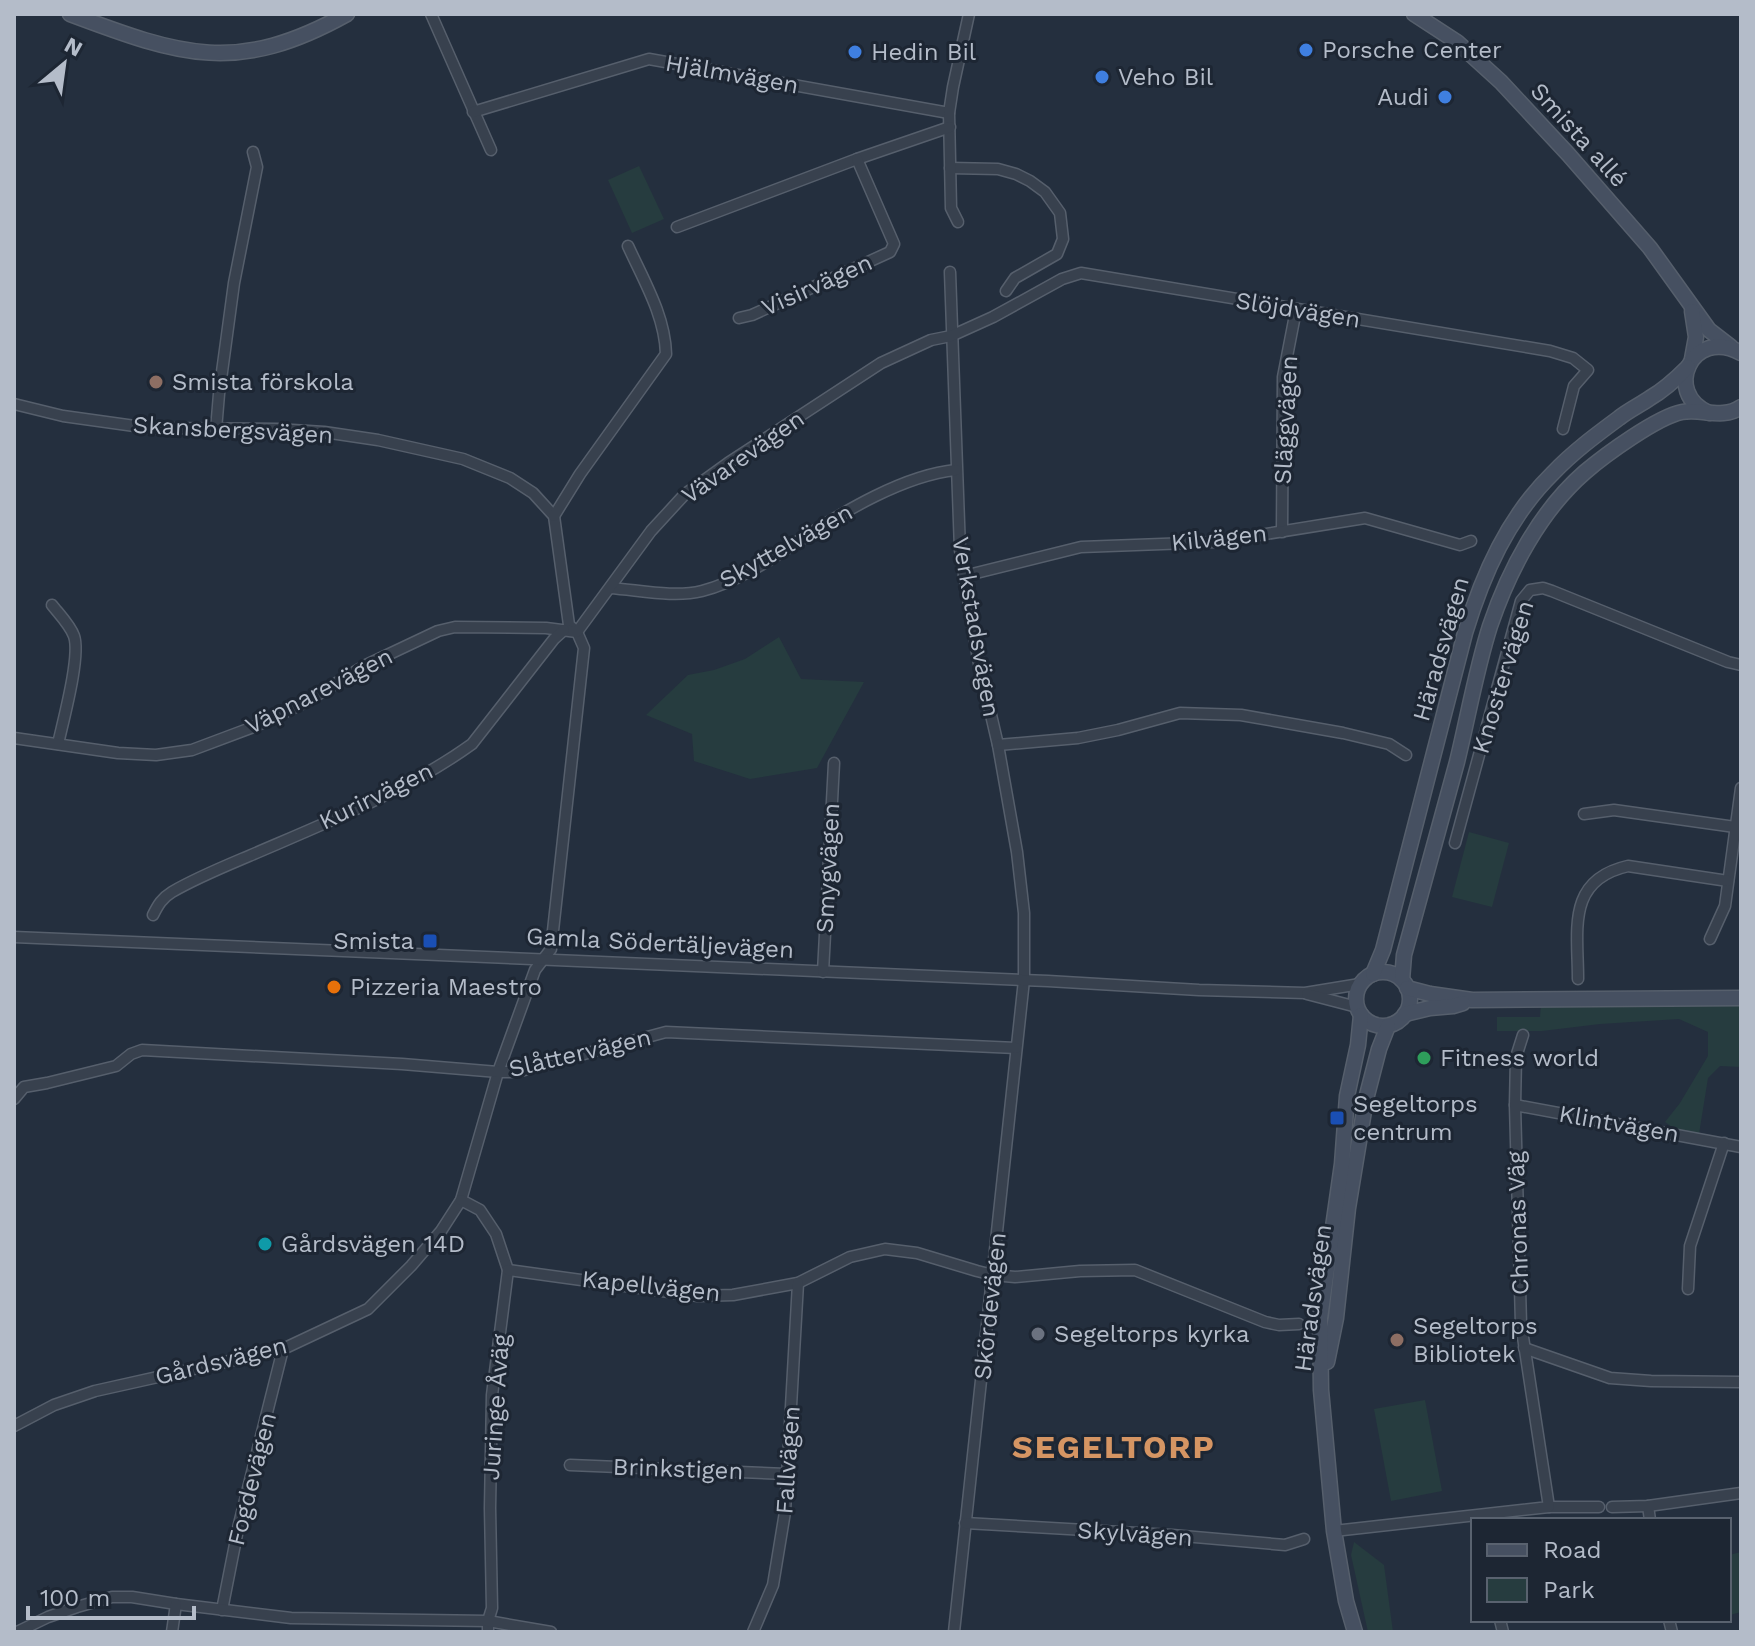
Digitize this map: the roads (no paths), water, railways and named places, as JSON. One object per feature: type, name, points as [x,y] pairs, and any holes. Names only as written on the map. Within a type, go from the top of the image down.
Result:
[{"type":"street","points":[[70,14],[160,46],[191,52],[232,54],[278,45],[347,14]]},
{"type":"street","points":[[431,14],[491,150]]},
{"type":"street","points":[[958,222],[951,208],[949,113],[969,14]]},
{"type":"street","name":"Smista allé","points":[[1414,14],[1457,42],[1501,82],[1650,248],[1709,330],[1736,350]]},
{"type":"street","name":"Hjälmvägen","points":[[473,112],[649,59],[949,113]]},
{"type":"street","points":[[677,227],[950,127]]},
{"type":"street","points":[[216,430],[234,283],[257,167],[253,152]]},
{"type":"street","name":"Visirvägen","points":[[739,318],[752,315],[890,252],[894,244],[857,159]]},
{"type":"street","points":[[950,168],[998,169],[1016,174],[1045,192],[1060,213],[1063,239],[1057,254],[1015,278],[1006,291]]},
{"type":"street","points":[[542,960],[551,949],[584,648],[577,632],[569,625],[554,516],[580,474],[666,354],[659,313],[628,246]]},
{"type":"street","name":"Verkstadsvägen","points":[[950,272],[960,550],[978,659],[1018,854],[1023,898],[1024,980]]},
{"type":"street","name":"Slöjdvägen","points":[[951,336],[1062,279],[1081,273],[1550,351],[1573,358],[1588,370],[1574,386],[1563,429]]},
{"type":"street","points":[[1691,306],[1696,337],[1685,378],[1687,391],[1692,401],[1711,414]]},
{"type":"street","name":"Släggvägen","points":[[1282,532],[1283,377],[1296,310]]},
{"type":"street","name":"Vävarevägen","points":[[577,632],[651,531],[685,494],[881,363],[931,340],[951,336]]},
{"type":"street","points":[[1690,363],[1709,347],[1720,345],[1736,350]]},
{"type":"street","name":"Häradsvägen","points":[[1373,974],[1383,950],[1465,633],[1490,563],[1503,538],[1551,474],[1628,411],[1674,381],[1690,363]]},
{"type":"street","name":"Skansbergsvägen","points":[[14,404],[63,416],[149,428],[277,429],[378,440],[463,459],[510,478],[533,493],[554,516]]},
{"type":"street","name":"Häradsvägen","points":[[1405,984],[1404,955],[1490,627],[1508,579],[1536,529],[1584,473],[1625,442],[1684,411],[1725,414],[1741,407]]},
{"type":"street","name":"Skyttelvägen","points":[[610,588],[700,592],[756,567],[821,526],[891,488],[956,470]]},
{"type":"street","name":"Kilvägen","points":[[964,576],[1081,547],[1216,542],[1365,518],[1460,545],[1471,541]]},
{"type":"street","name":"Knostervägen","points":[[1455,843],[1521,601],[1530,590],[1543,588],[1552,591],[1741,665]]},
{"type":"street","points":[[52,605],[75,639],[72,677],[58,744]]},
{"type":"street","name":"Väpnarevägen","points":[[14,738],[118,753],[156,755],[192,750],[256,726],[306,702],[364,666],[438,631],[455,627],[577,632]]},
{"type":"street","name":"Kurirvägen","points":[[153,915],[159,902],[170,893],[374,800],[454,757],[472,744],[564,630]]},
{"type":"street","points":[[998,745],[1078,738],[1180,713],[1241,715],[1343,733],[1389,744],[1406,755]]},
{"type":"street","name":"Smygvägen","points":[[823,972],[834,763]]},
{"type":"street","points":[[1710,939],[1725,906],[1741,788]]},
{"type":"street","points":[[1584,814],[1614,810],[1735,827]]},
{"type":"street","points":[[1578,979],[1579,908],[1588,889],[1603,875],[1628,866],[1728,881]]},
{"type":"street","name":"Gamla Södertäljevägen","points":[[14,937],[381,951],[1199,990],[1305,993],[1360,984]]},
{"type":"street","name":"Gårdsvägen","points":[[14,1426],[54,1405],[95,1391],[283,1349],[368,1309],[411,1266],[461,1200],[498,1072],[535,970],[542,960]]},
{"type":"street","points":[[1405,984],[1409,1003],[1405,1014],[1396,1023],[1388,1026],[1371,1024],[1359,1011],[1356,995],[1360,984],[1373,974],[1382,972],[1430,994],[1472,1000],[1741,998]]},
{"type":"street","name":"Skördevägen","points":[[954,1632],[1024,980]]},
{"type":"street","name":"Gamla Södertäljevägen","points":[[1305,993],[1359,1011]]},
{"type":"street","points":[[1405,1014],[1472,1000]]},
{"type":"street","name":"Häradsvägen","points":[[1355,1632],[1346,1601],[1334,1531],[1321,1390],[1320,1318],[1342,1164],[1347,1096],[1358,1045],[1359,1011]]},
{"type":"street","name":"Häradsvägen","points":[[1321,1390],[1336,1318],[1348,1208],[1366,1099],[1388,1026]]},
{"type":"street","name":"Slåttervägen","points":[[14,1099],[24,1087],[116,1066],[142,1050],[517,1072],[666,1032],[1016,1048]]},
{"type":"street","name":"Chronas Väg","points":[[1523,1035],[1516,1057],[1515,1105],[1519,1277],[1524,1348],[1549,1507]]},
{"type":"street","name":"Klintvägen","points":[[1515,1105],[1741,1147]]},
{"type":"street","points":[[1688,1289],[1690,1246],[1724,1143]]},
{"type":"street","name":"Juringe Åväg","points":[[461,1200],[480,1210],[496,1234],[508,1270],[492,1395],[492,1608],[488,1627]]},
{"type":"street","name":"Kapellvägen","points":[[508,1270],[698,1296],[733,1295],[798,1283],[850,1257],[885,1249],[917,1253],[993,1275],[1015,1277],[1135,1270],[1265,1322],[1299,1324]]},
{"type":"street","name":"Fallvägen","points":[[753,1632],[773,1585],[785,1512],[798,1283]]},
{"type":"street","points":[[1524,1348],[1610,1378],[1741,1382]]},
{"type":"street","name":"Fogdevägen","points":[[222,1610],[239,1524],[283,1349]]},
{"type":"street","name":"Brinkstigen","points":[[570,1465],[786,1474]]},
{"type":"street","points":[[1612,1507],[1648,1506],[1741,1493]]},
{"type":"street","points":[[1648,1506],[1650,1518]]},
{"type":"street","points":[[1334,1531],[1549,1507],[1599,1507]]},
{"type":"street","name":"Skylvägen","points":[[965,1523],[1285,1545],[1304,1539]]},
{"type":"street","points":[[17,1632],[48,1617],[112,1597],[132,1597],[291,1618],[551,1632]]},
{"type":"street","points":[[172,1632],[176,1604]]},
{"type":"place","name":"Porsche Center","points":[[1306,50]]},
{"type":"place","name":"Hedin Bil","points":[[855,52]]},
{"type":"place","name":"Veho Bil","points":[[1102,77]]},
{"type":"place","name":"Audi","points":[[1445,97]]},
{"type":"place","name":"Smista förskola","points":[[156,382]]},
{"type":"place","name":"Smista","points":[[430,941]]},
{"type":"place","name":"Pizzeria Maestro","points":[[334,987]]},
{"type":"place","name":"Fitness world","points":[[1424,1058]]},
{"type":"place","name":"Segeltorps centrum","points":[[1337,1118]]},
{"type":"place","name":"Gårdsvägen 14D","points":[[265,1244]]},
{"type":"place","name":"Segeltorps kyrka","points":[[1038,1334]]},
{"type":"place","name":"Segeltorps Bibliotek","points":[[1397,1340]]},
{"type":"district","name":"SEGELTORP","points":[[1114,1447]]}]
